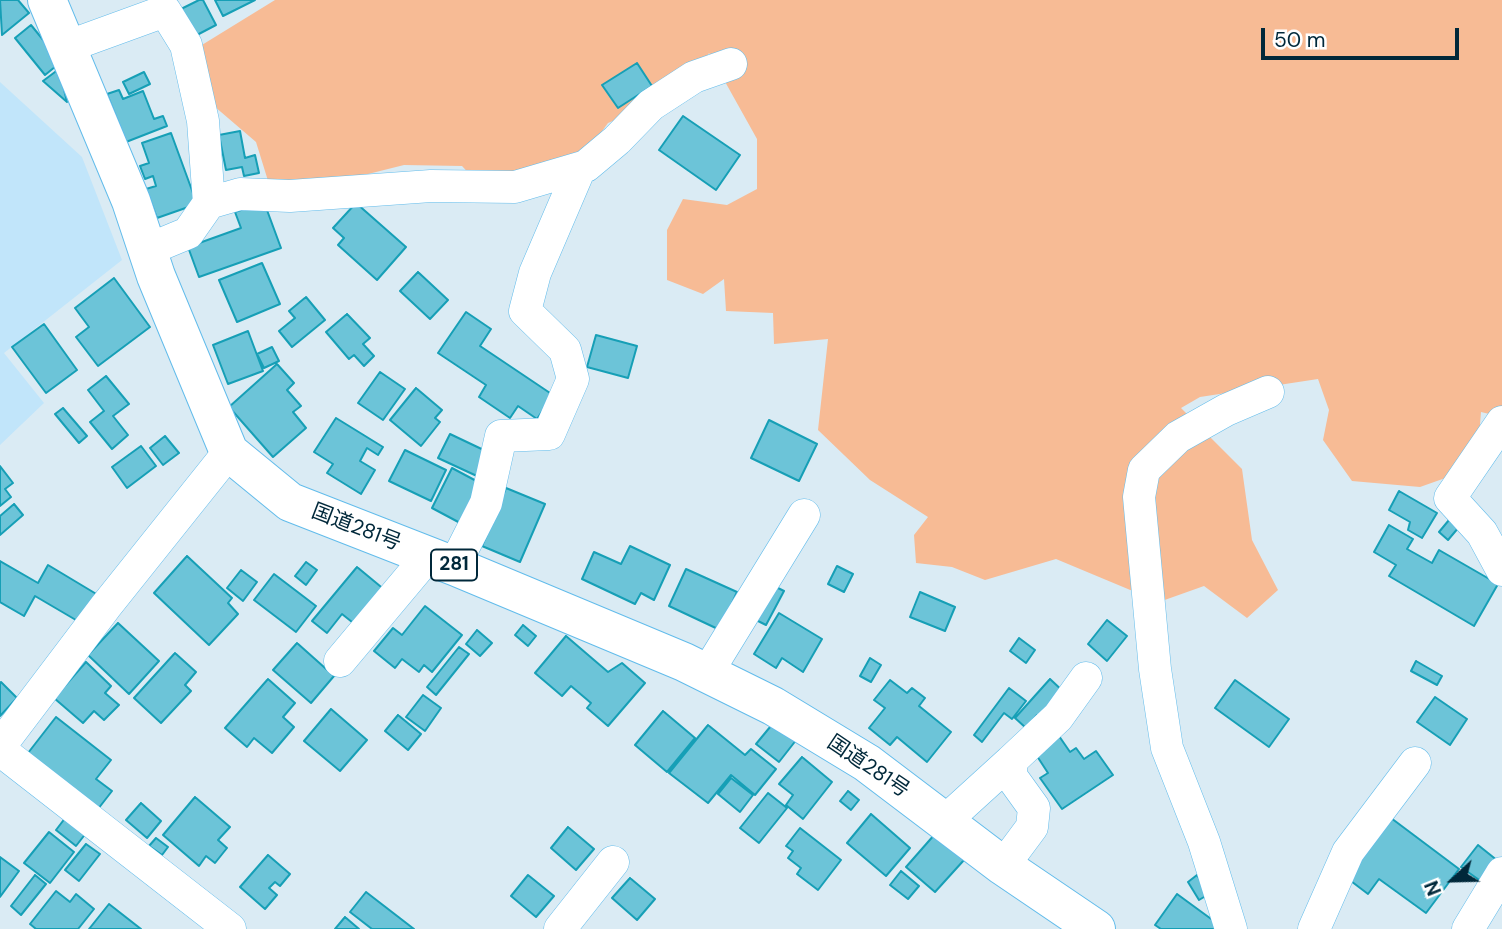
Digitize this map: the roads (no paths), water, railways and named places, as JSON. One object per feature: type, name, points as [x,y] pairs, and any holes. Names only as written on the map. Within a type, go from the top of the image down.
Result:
[{"type":"highway","name":"国道281号","points":[[47,0],[131,201],[229,452],[290,502],[441,561],[707,673],[773,706],[867,763],[1003,866],[1096,929]]},
{"type":"street","points":[[66,47],[164,5],[186,45],[203,121],[209,203]]},
{"type":"street","points":[[148,250],[188,233],[209,203],[240,194],[289,195],[431,186],[515,187],[580,168],[617,140],[651,105],[694,77],[731,64]]},
{"type":"street","points":[[340,661],[441,561],[486,503],[501,436],[549,433],[573,379],[565,350],[525,311],[535,273],[580,168]]},
{"type":"street","points":[[1231,929],[1204,842],[1167,748],[1155,670],[1139,497],[1143,470],[1178,437],[1226,410],[1268,392]]},
{"type":"street","points":[[1502,422],[1450,498],[1482,533],[1502,570]]},
{"type":"street","points":[[229,452],[106,606],[0,748],[230,929]]},
{"type":"street","points":[[707,673],[804,515]]},
{"type":"street","points":[[943,822],[1058,717],[1086,678]]},
{"type":"street","points":[[1003,866],[1032,827],[1034,808],[1011,776],[1011,761]]},
{"type":"street","points":[[1314,929],[1348,852],[1415,763]]},
{"type":"street","points":[[560,929],[612,862]]},
{"type":"street","points":[[1468,929],[1502,873]]}]
